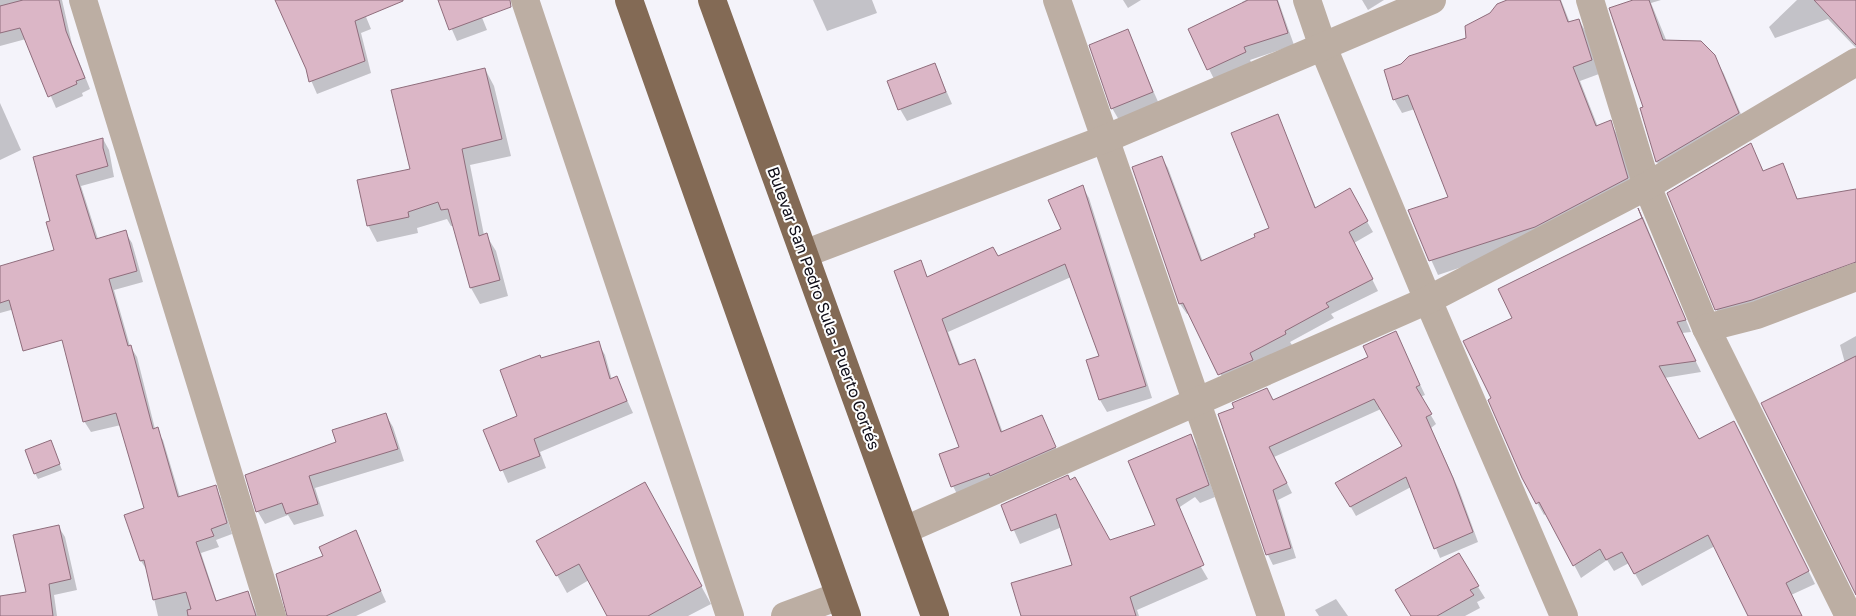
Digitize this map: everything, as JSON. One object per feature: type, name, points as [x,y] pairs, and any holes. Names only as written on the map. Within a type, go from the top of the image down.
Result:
[{"type":"highway","points":[[629,0],[843,606]]},
{"type":"highway","name":"Bulevar San Pedro Sula - Puerto Cortés","points":[[712,0],[935,616]]},
{"type":"street","points":[[83,0],[272,616]]},
{"type":"street","points":[[526,0],[730,616]]},
{"type":"street","points":[[1058,0],[1271,616]]},
{"type":"street","points":[[1308,0],[1322,47],[1564,616]]},
{"type":"street","points":[[804,254],[1105,139],[1432,0]]},
{"type":"street","points":[[1590,0],[1647,186],[1706,328],[1849,616]]},
{"type":"street","points":[[905,530],[1428,300],[1647,186],[1856,62]]},
{"type":"street","points":[[1706,328],[1757,315],[1856,277]]},
{"type":"street","points":[[785,616],[843,606]]},
{"type":"building","points":[[23,0],[59,0],[66,31],[85,78],[76,81],[77,84],[48,97],[20,28],[0,33],[0,6]]},
{"type":"building","points":[[275,0],[403,1],[355,21],[365,61],[309,82],[306,69]]},
{"type":"building","points":[[438,0],[510,0],[511,7],[449,30]]},
{"type":"building","points":[[1248,0],[1277,0],[1288,33],[1244,47],[1246,52],[1207,70],[1188,29]]},
{"type":"building","points":[[1507,0],[1560,0],[1568,22],[1579,19],[1592,60],[1573,67],[1596,126],[1611,120],[1628,178],[1535,227],[1429,261],[1408,210],[1448,197],[1408,95],[1393,100],[1384,70],[1401,64],[1409,56],[1466,38],[1465,26],[1490,13],[1497,4]]},
{"type":"building","points":[[1633,0],[1649,0],[1663,40],[1701,41],[1715,55],[1739,113],[1656,162],[1640,108],[1643,107],[1609,8]]},
{"type":"building","points":[[1814,0],[1856,0],[1856,45]]},
{"type":"building","points":[[1128,29],[1153,92],[1111,109],[1089,45]]},
{"type":"building","points":[[935,63],[946,92],[898,110],[887,81]]},
{"type":"building","points":[[485,68],[502,139],[462,149],[479,236],[487,233],[500,280],[470,288],[448,209],[441,210],[438,202],[408,212],[409,217],[367,226],[357,180],[410,169],[391,90]]},
{"type":"building","points":[[1278,114],[1315,208],[1350,188],[1368,221],[1349,232],[1373,279],[1326,303],[1329,307],[1285,331],[1286,334],[1250,353],[1253,360],[1218,375],[1183,303],[1179,304],[1132,167],[1162,156],[1201,261],[1255,237],[1254,234],[1269,228],[1231,133]]},
{"type":"building","points":[[103,138],[103,148],[108,166],[76,175],[96,239],[126,230],[137,271],[109,279],[128,346],[131,345],[153,429],[158,427],[178,497],[216,485],[227,523],[211,529],[214,536],[196,542],[216,601],[248,591],[256,616],[188,616],[187,610],[191,609],[186,592],[153,600],[144,560],[140,561],[124,515],[144,508],[116,413],[83,422],[62,340],[23,351],[9,300],[0,303],[0,266],[54,250],[46,222],[50,221],[33,157]]},
{"type":"building","points":[[1751,143],[1763,171],[1783,163],[1797,199],[1856,189],[1856,262],[1752,300],[1715,310],[1667,193]]},
{"type":"building","points":[[1083,185],[1146,386],[1099,400],[1086,360],[1099,356],[1065,264],[942,319],[959,365],[975,359],[1001,432],[1042,415],[1056,447],[990,476],[989,473],[951,487],[939,454],[959,447],[894,271],[921,260],[927,277],[993,247],[998,256],[1061,229],[1048,200]]},
{"type":"building","points":[[1638,208],[1686,320],[1677,322],[1696,361],[1659,366],[1699,439],[1734,421],[1809,571],[1786,583],[1802,616],[1748,616],[1708,535],[1634,574],[1622,552],[1606,560],[1600,549],[1573,566],[1539,502],[1536,504],[1522,478],[1488,400],[1491,398],[1463,341],[1512,318],[1498,289],[1642,218]]},
{"type":"building","points":[[1396,331],[1420,385],[1416,387],[1432,414],[1426,417],[1453,478],[1473,532],[1434,549],[1406,477],[1350,507],[1335,483],[1402,446],[1374,399],[1269,447],[1287,483],[1273,490],[1291,548],[1266,555],[1218,414],[1234,408],[1232,403],[1267,388],[1273,400],[1368,357],[1363,346]]},
{"type":"building","points":[[599,341],[610,379],[617,376],[627,401],[534,439],[540,456],[500,471],[483,430],[517,416],[500,370],[540,355],[541,358]]},
{"type":"building","points":[[1856,356],[1856,595],[1761,403]]},
{"type":"building","points":[[386,413],[398,449],[309,476],[318,504],[286,514],[282,503],[256,512],[245,475],[336,442],[332,430]]},
{"type":"building","points":[[1191,434],[1209,485],[1176,499],[1204,565],[1130,597],[1136,616],[1021,616],[1011,583],[1072,565],[1056,514],[1011,531],[1001,505],[1068,475],[1070,480],[1075,477],[1110,540],[1155,525],[1128,461]]},
{"type":"building","points":[[51,440],[60,464],[34,474],[25,450]]},
{"type":"building","points":[[645,482],[702,586],[648,616],[607,616],[579,564],[556,576],[536,541]]},
{"type":"building","points":[[59,525],[71,579],[49,584],[53,616],[0,616],[0,596],[26,592],[13,535]]},
{"type":"building","points":[[356,530],[381,591],[326,616],[287,616],[276,574],[323,556],[319,547]]},
{"type":"building","points":[[1459,553],[1479,586],[1470,590],[1474,595],[1437,616],[1411,616],[1395,590]]}]
